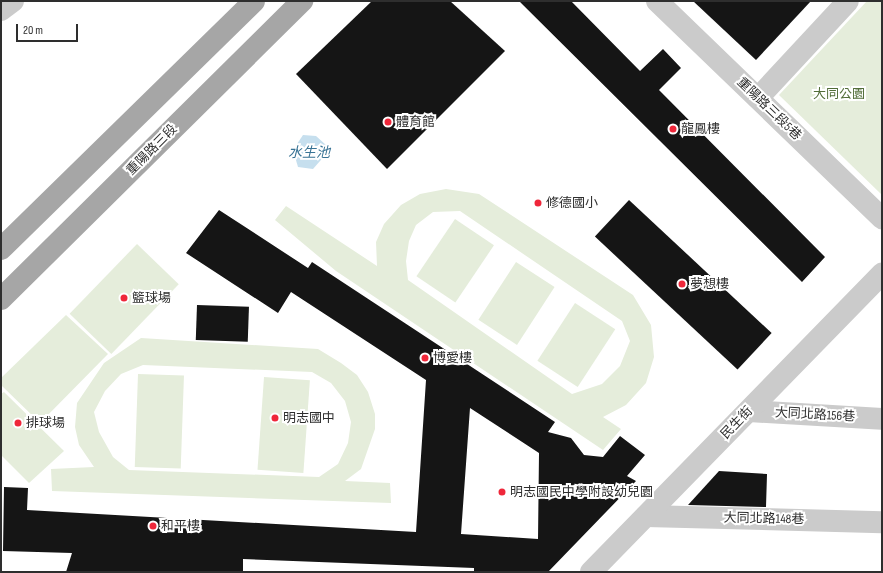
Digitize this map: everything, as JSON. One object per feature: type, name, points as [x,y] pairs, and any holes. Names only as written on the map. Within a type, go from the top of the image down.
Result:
[{"type":"main road","points":[[1,249],[254,1]]},
{"type":"main road","name":"重陽路三段","points":[[1,299],[302,1]]},
{"type":"street","points":[[1,10],[13,1]]},
{"type":"street","name":"重陽路三段5巷","points":[[656,1],[882,218]]},
{"type":"street","points":[[758,98],[848,1]]},
{"type":"street","name":"民生街","points":[[591,572],[882,274]]},
{"type":"street","name":"大同北路156巷","points":[[749,410],[882,419]]},
{"type":"street","name":"大同北路148巷","points":[[646,516],[882,522]]},
{"type":"green space","name":"大同公園","points":[[867,1],[882,1],[882,195],[779,95]]},
{"type":"green space","points":[[446,189],[479,194],[633,295],[651,325],[654,357],[646,383],[626,405],[603,417],[621,429],[603,450],[336,271],[275,220],[286,206],[377,266],[376,242],[384,224],[401,205],[420,194]],"holes":[[[460,211],[622,321],[630,341],[620,366],[602,384],[572,394],[408,280],[406,261],[409,241],[416,225],[433,212]]]},
{"type":"green space","points":[[455,219],[494,245],[455,302],[416,276]]},
{"type":"green space","name":"籃球場","points":[[137,244],[179,284],[111,354],[70,314]]},
{"type":"green space","points":[[516,262],[555,287],[517,345],[478,320]]},
{"type":"green space","points":[[575,303],[615,329],[578,387],[537,361]]},
{"type":"green space","points":[[66,315],[108,354],[40,423],[1,385],[1,378]]},
{"type":"green space","points":[[141,338],[318,349],[357,375],[368,392],[375,414],[375,429],[361,469],[345,481],[390,483],[391,503],[52,491],[51,469],[94,467],[79,445],[75,427],[77,403],[104,363]],"holes":[[[143,365],[312,372],[331,383],[345,401],[351,422],[348,443],[338,464],[319,477],[129,470],[113,457],[99,432],[94,412],[105,391],[121,374]]]},
{"type":"green space","points":[[138,374],[184,376],[181,469],[135,467]]},
{"type":"green space","points":[[264,377],[310,380],[303,473],[258,470]]},
{"type":"green space","name":"排球場","points":[[4,392],[64,451],[29,483],[1,455],[1,394]]},
{"type":"water","name":"水生池","points":[[303,135],[316,136],[326,145],[327,153],[313,169],[298,167],[293,150]]},
{"type":"building","name":"體育館","points":[[372,1],[450,1],[505,51],[387,169],[296,74]]},
{"type":"building","name":"龍鳳樓","points":[[519,1],[571,1],[640,71],[663,49],[681,68],[659,90],[825,257],[802,282]]},
{"type":"building","points":[[693,1],[811,1],[756,60]]},
{"type":"building","name":"夢想樓","points":[[629,200],[772,333],[738,370],[595,237]]},
{"type":"building","points":[[219,210],[308,268],[312,262],[555,422],[548,432],[571,438],[584,455],[603,457],[620,436],[645,455],[627,476],[636,481],[548,572],[474,572],[474,568],[243,559],[243,572],[66,572],[72,553],[3,551],[4,487],[28,488],[27,510],[416,532],[426,380],[291,292],[278,313],[186,253]],"holes":[[[470,408],[539,453],[538,539],[461,534]]]},
{"type":"building","points":[[197,305],[249,307],[248,342],[196,340]]},
{"type":"building","points":[[719,471],[767,474],[766,507],[688,505]]},
{"type":"place","name":"體育館","points":[[388,122]]},
{"type":"place","name":"龍鳳樓","points":[[673,129]]},
{"type":"place","name":"修德國小","points":[[538,203]]},
{"type":"place","name":"夢想樓","points":[[682,284]]},
{"type":"place","name":"籃球場","points":[[124,298]]},
{"type":"place","name":"博愛樓","points":[[425,358]]},
{"type":"place","name":"明志國中","points":[[275,418]]},
{"type":"place","name":"排球場","points":[[18,423]]},
{"type":"place","name":"明志國民中學附設幼兒園","points":[[502,492]]},
{"type":"place","name":"和平樓","points":[[153,526]]}]
